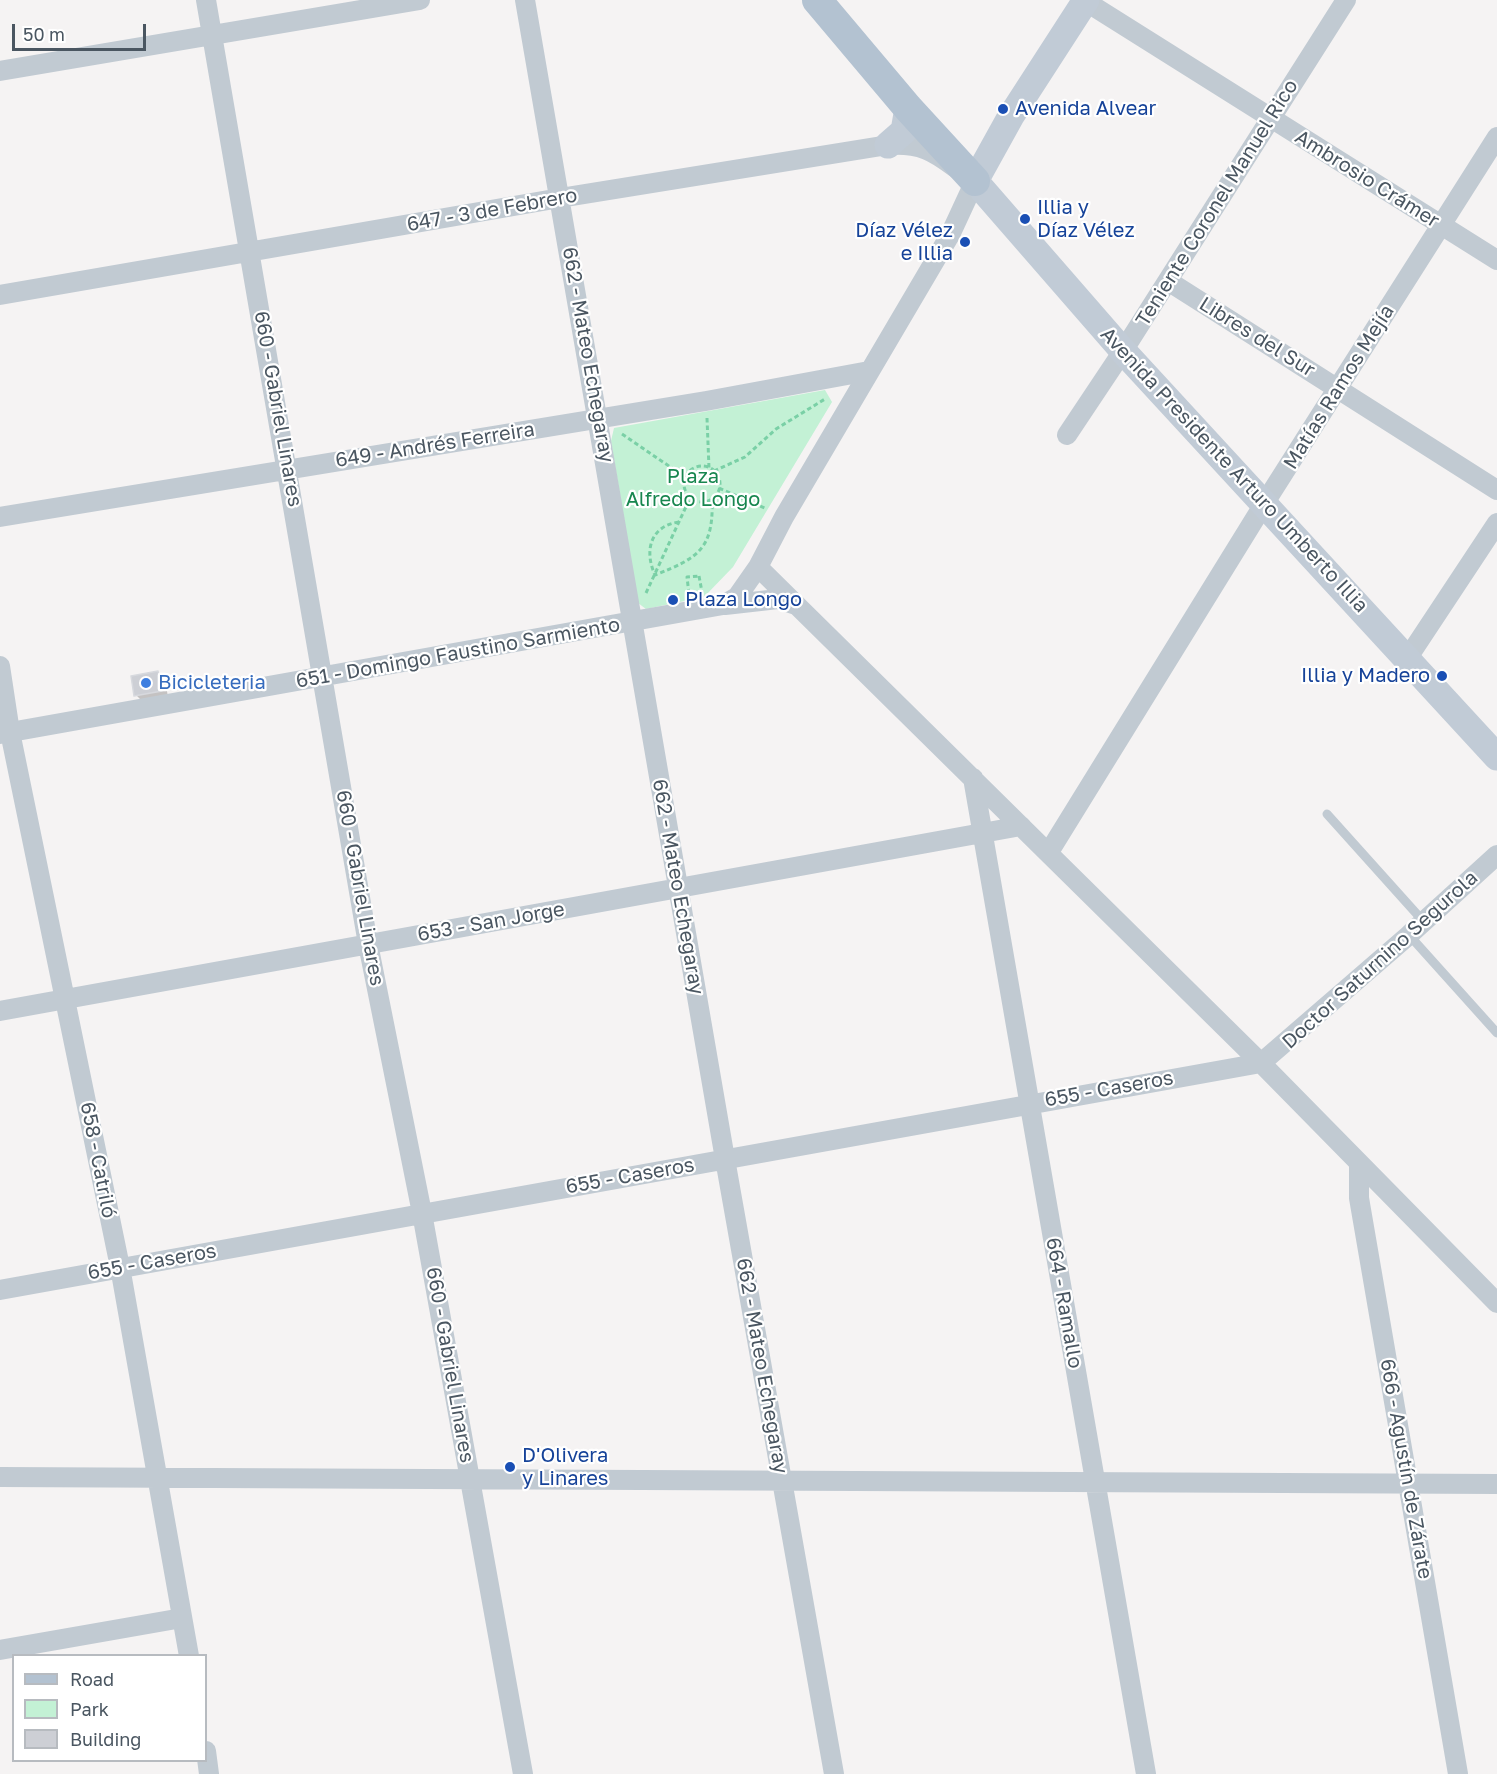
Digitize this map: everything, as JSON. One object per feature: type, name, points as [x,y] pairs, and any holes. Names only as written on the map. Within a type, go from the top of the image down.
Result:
[{"type":"main road","points":[[817,0],[908,108],[975,181]]},
{"type":"main road","points":[[840,0],[942,122],[964,152],[975,181]]},
{"type":"main road","points":[[975,181],[1011,116],[1086,0]]},
{"type":"main road","points":[[888,145],[904,131],[908,108]]},
{"type":"main road","name":"Avenida Presidente Arturo Umberto Illia","points":[[975,181],[1124,351],[1497,757]]},
{"type":"street","name":"660 - Gabriel Linares","points":[[206,0],[251,251],[368,944],[422,1213],[523,1774]]},
{"type":"street","points":[[0,71],[420,0]]},
{"type":"street","name":"662 - Mateo Echegaray","points":[[525,0],[725,1159],[834,1774]]},
{"type":"street","name":"Ambrosio Crámer","points":[[1086,0],[1270,119],[1497,260]]},
{"type":"street","name":"Teniente Coronel Manuel Rico","points":[[1067,435],[1124,351],[1346,0]]},
{"type":"street","name":"Matías Ramos Mejía","points":[[1049,852],[1264,504],[1497,137]]},
{"type":"street","name":"647 - 3 de Febrero","points":[[0,295],[560,198],[888,145],[904,144],[928,148],[975,181]]},
{"type":"street","points":[[723,605],[737,597],[758,567],[784,517],[950,235],[975,181]]},
{"type":"street","name":"Libres del Sur","points":[[1168,281],[1339,387],[1497,490]]},
{"type":"street","name":"649 - Andrés Ferreira","points":[[0,517],[287,468],[599,419],[869,371]]},
{"type":"street","points":[[1407,659],[1497,523]]},
{"type":"street","points":[[758,567],[1261,1063],[1497,1303]]},
{"type":"street","name":"651 - Domingo Faustino Sarmiento","points":[[5,733],[723,605],[772,599],[796,605]]},
{"type":"street","name":"658 - Catriló","points":[[0,666],[5,733],[66,1000],[120,1267],[189,1654]]},
{"type":"street","name":"664 - Ramallo","points":[[973,778],[1146,1774]]},
{"type":"street","points":[[982,832],[1021,826]]},
{"type":"street","name":"653 - San Jorge","points":[[0,1011],[982,832]]},
{"type":"street","name":"Doctor Saturnino Segurola","points":[[1261,1063],[1424,922],[1497,855]]},
{"type":"street","name":"655 - Caseros","points":[[0,1290],[1261,1063]]},
{"type":"street","name":"666 - Agustín de Zárate","points":[[1359,1164],[1359,1198],[1458,1774]]},
{"type":"street","points":[[0,1477],[1497,1484]]},
{"type":"street","points":[[0,1650],[182,1618]]},
{"type":"street","points":[[207,1759],[209,1774]]},
{"type":"lane","points":[[1327,814],[1424,922]]},
{"type":"lane","points":[[1409,935],[1497,1033]]},
{"type":"path","points":[[714,471],[745,457],[776,429],[832,394]]},
{"type":"path","points":[[706,401],[709,468]]},
{"type":"path","points":[[599,419],[685,477]]},
{"type":"path","points":[[655,575],[690,560],[700,552],[712,526],[712,499],[719,488],[718,476],[709,468],[692,468],[685,477],[684,489],[690,498],[701,502],[712,499]]},
{"type":"path","points":[[719,488],[784,517]]},
{"type":"path","points":[[632,622],[690,498]]},
{"type":"path","points":[[655,575],[648,553],[651,543],[661,528],[679,522]]},
{"type":"path","points":[[699,576],[702,592],[689,594],[687,578],[699,576]]},
{"type":"green space","name":"Plaza Alfredo Longo","points":[[825,390],[832,402],[733,567],[704,597],[646,609],[638,603],[611,441],[614,428]]},
{"type":"building","name":"Bicicleteria","points":[[158,671],[162,691],[134,696],[131,676]]},
{"type":"place","name":"Avenida Alvear","points":[[1003,109]]},
{"type":"place","name":"Illia y Díaz Vélez","points":[[1025,219]]},
{"type":"place","name":"Díaz Vélez e Illia","points":[[965,242]]},
{"type":"place","name":"Plaza Longo","points":[[673,600]]},
{"type":"place","name":"Illia y Madero","points":[[1442,676]]},
{"type":"place","name":"Bicicleteria","points":[[146,683]]},
{"type":"place","name":"D'Olivera y Linares","points":[[510,1467]]}]
